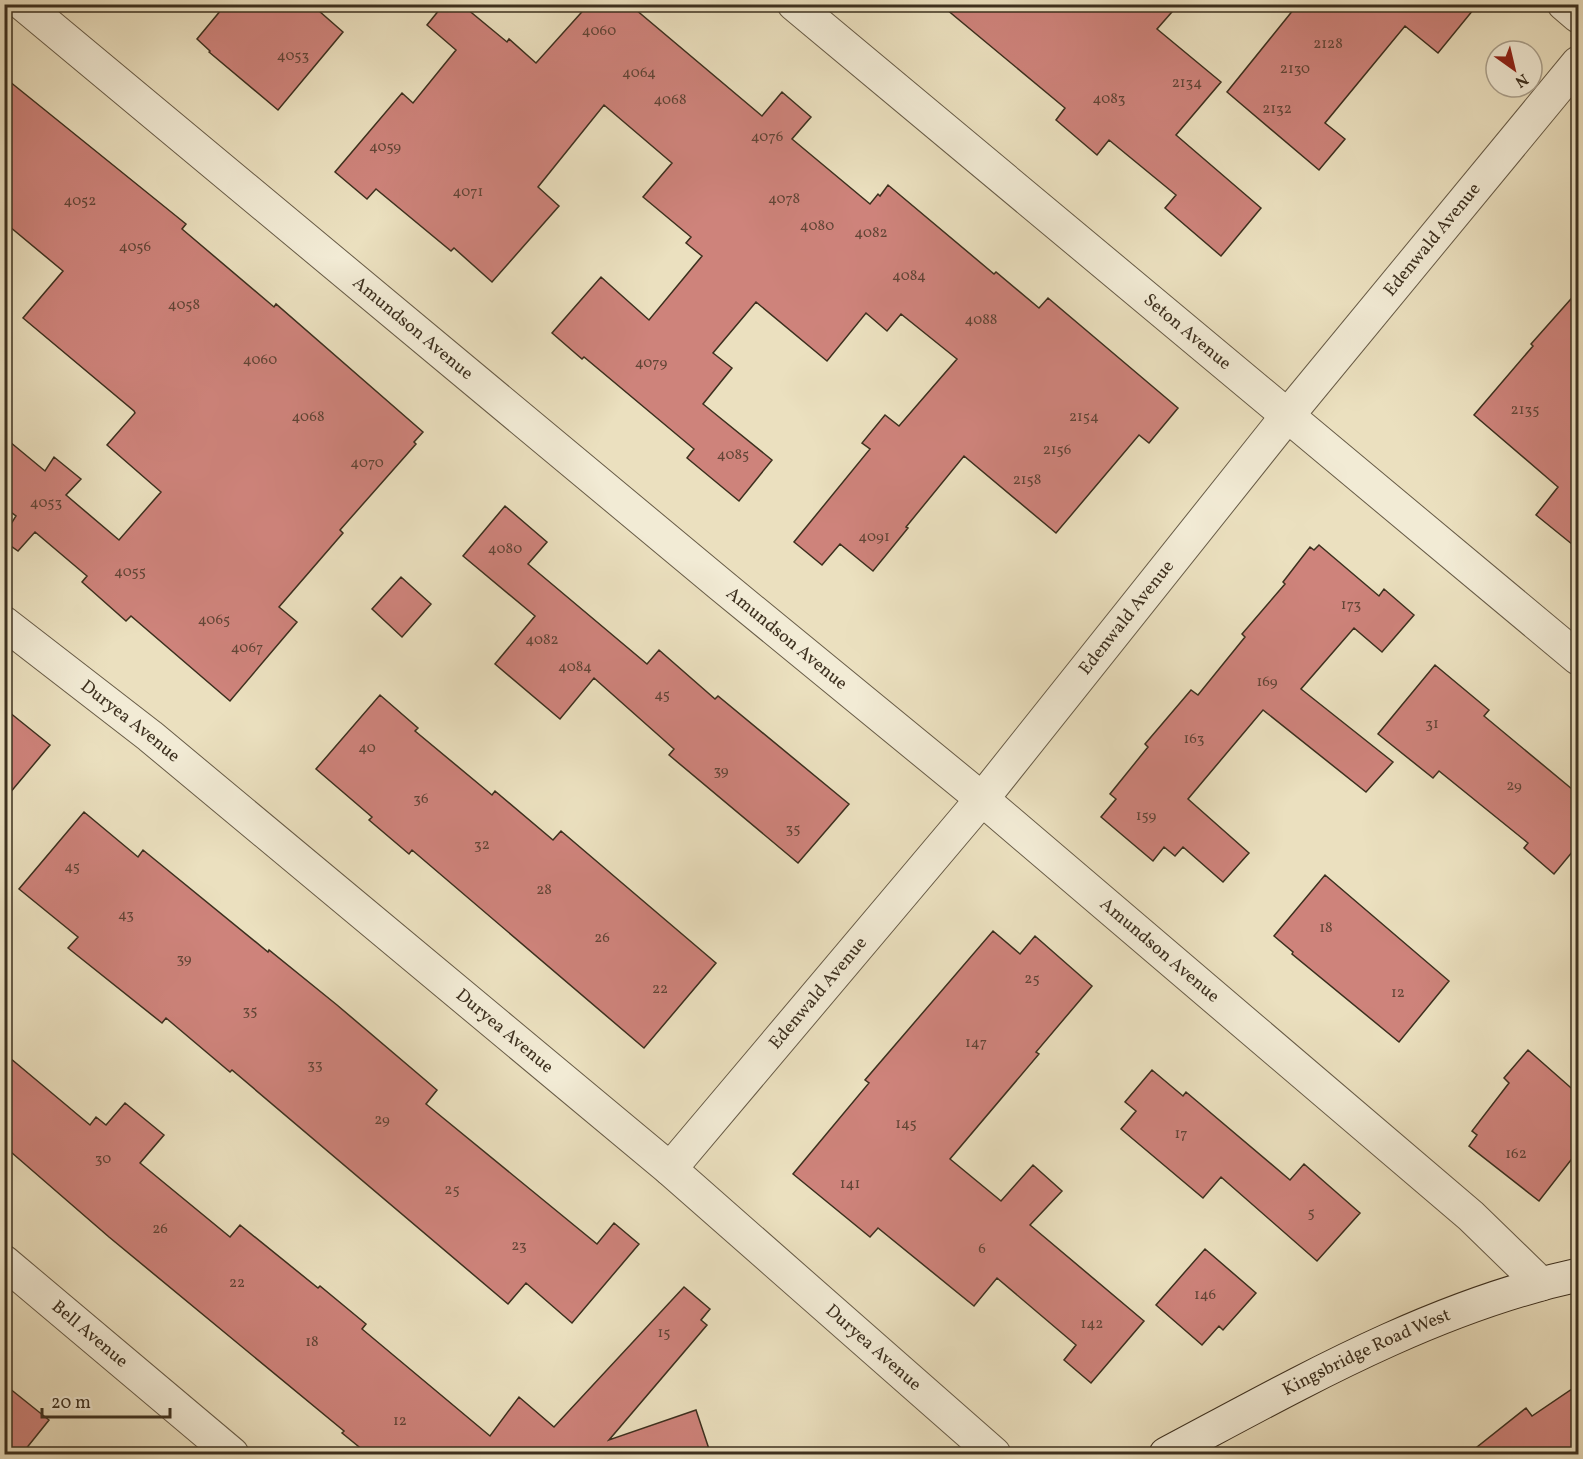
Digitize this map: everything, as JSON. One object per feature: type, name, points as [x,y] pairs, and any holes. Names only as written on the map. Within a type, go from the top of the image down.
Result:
[{"type":"street","name":"Amundson Avenue","points":[[24,4],[721,585],[982,799],[1471,1216],[1541,1284]]},
{"type":"street","name":"Seton Avenue","points":[[794,4],[1578,658]]},
{"type":"street","points":[[1564,4],[1578,16]]},
{"type":"street","name":"Edenwald Avenue","points":[[670,1170],[982,799],[1288,415],[1578,63]]},
{"type":"street","name":"Duryea Avenue","points":[[4,623],[150,736],[670,1170],[994,1455]]},
{"type":"street","name":"Bell Avenue","points":[[4,1262],[232,1455]]},
{"type":"street","name":"Kingsbridge Road West","points":[[1166,1455],[1330,1367],[1441,1318],[1541,1284],[1578,1275]]},
{"type":"building","points":[[226,4],[311,4],[343,32],[278,110],[209,52],[197,39]]},
{"type":"building","points":[[444,4],[461,4],[507,42],[509,39],[536,63],[589,4],[629,4],[762,116],[782,92],[811,117],[792,139],[870,204],[888,185],[994,274],[996,272],[1039,308],[1048,298],[1178,408],[1149,443],[1139,435],[1056,533],[964,456],[873,571],[840,544],[822,565],[794,542],[870,449],[862,443],[885,415],[899,426],[957,359],[901,314],[887,331],[866,313],[827,361],[756,302],[713,353],[732,368],[703,404],[772,460],[739,501],[687,458],[694,449],[552,333],[601,277],[649,320],[702,256],[686,243],[691,237],[643,197],[672,163],[604,105],[538,187],[559,206],[492,282],[454,248],[451,251],[376,189],[367,199],[335,172],[402,93],[413,103],[456,50],[427,25]]},
{"type":"building","points":[[940,4],[1179,4],[1157,29],[1221,82],[1176,135],[1261,208],[1221,256],[1165,208],[1176,195],[1109,140],[1097,155],[1056,120],[1065,108]]},
{"type":"building","points":[[1298,4],[1478,4],[1438,53],[1405,26],[1325,123],[1345,139],[1319,170],[1227,92]]},
{"type":"building","points":[[4,77],[186,224],[182,229],[274,307],[276,304],[423,432],[414,442],[416,444],[340,530],[343,533],[279,607],[297,622],[230,701],[131,616],[126,621],[82,582],[87,576],[35,532],[18,551],[4,541],[4,535],[16,516],[4,507],[4,437],[45,471],[54,457],[81,479],[66,495],[119,540],[161,492],[107,445],[135,413],[134,411],[23,318],[63,271],[4,222]]},
{"type":"building","points":[[1578,291],[1578,549],[1536,515],[1558,487],[1474,415],[1533,346],[1531,344]]},
{"type":"building","points":[[505,506],[547,542],[528,564],[647,664],[659,650],[715,699],[718,696],[849,804],[798,863],[669,755],[674,749],[594,678],[560,719],[495,664],[535,616],[463,556]]},
{"type":"building","points":[[1319,545],[1379,596],[1384,589],[1414,615],[1382,652],[1354,628],[1301,689],[1393,762],[1366,792],[1263,710],[1188,799],[1249,853],[1223,882],[1183,847],[1175,856],[1164,847],[1153,861],[1101,817],[1116,799],[1110,794],[1148,747],[1145,744],[1191,690],[1198,695],[1245,637],[1242,634],[1285,584],[1283,582],[1310,547],[1314,550]]},
{"type":"building","points":[[401,577],[431,604],[402,637],[372,609]]},
{"type":"building","points":[[1435,665],[1489,710],[1484,716],[1578,794],[1578,845],[1554,874],[1524,848],[1528,843],[1439,771],[1433,778],[1378,734]]},
{"type":"building","points":[[380,695],[418,728],[415,731],[492,795],[495,791],[553,840],[561,831],[716,963],[644,1048],[412,850],[409,854],[369,820],[372,817],[316,769]]},
{"type":"building","points":[[4,708],[50,745],[4,800]]},
{"type":"building","points":[[84,812],[138,857],[143,850],[337,1005],[437,1090],[426,1104],[597,1244],[614,1223],[639,1244],[572,1323],[526,1283],[508,1304],[232,1070],[230,1072],[166,1018],[162,1023],[68,948],[78,937],[19,889]]},
{"type":"building","points":[[1325,875],[1449,981],[1399,1042],[1292,954],[1293,952],[1274,936]]},
{"type":"building","points":[[993,931],[1020,954],[1035,936],[1092,986],[1036,1052],[1039,1054],[950,1159],[1001,1201],[1033,1165],[1062,1191],[1030,1225],[1144,1321],[1091,1383],[1064,1360],[1076,1345],[997,1278],[974,1306],[878,1228],[870,1237],[793,1174],[869,1083],[865,1080]]},
{"type":"building","points":[[1528,1050],[1578,1094],[1578,1151],[1539,1201],[1469,1146],[1477,1135],[1472,1131],[1509,1083],[1504,1078]]},
{"type":"building","points":[[4,1053],[90,1125],[96,1117],[106,1125],[125,1103],[164,1135],[140,1163],[230,1237],[240,1225],[318,1288],[320,1286],[366,1324],[362,1329],[490,1436],[519,1397],[554,1427],[684,1287],[710,1309],[701,1320],[707,1325],[609,1440],[696,1410],[711,1455],[369,1455],[342,1433],[344,1431],[109,1237],[4,1146]]},
{"type":"building","points":[[1152,1070],[1183,1096],[1186,1092],[1290,1180],[1304,1164],[1360,1213],[1317,1261],[1221,1177],[1203,1198],[1121,1129],[1136,1111],[1125,1102]]},
{"type":"building","points":[[1205,1249],[1256,1293],[1223,1330],[1219,1326],[1202,1345],[1156,1305]]},
{"type":"building","points":[[4,1384],[49,1420],[21,1455],[4,1455]]},
{"type":"building","points":[[1578,1385],[1578,1455],[1467,1455],[1526,1408],[1532,1416]]}]
